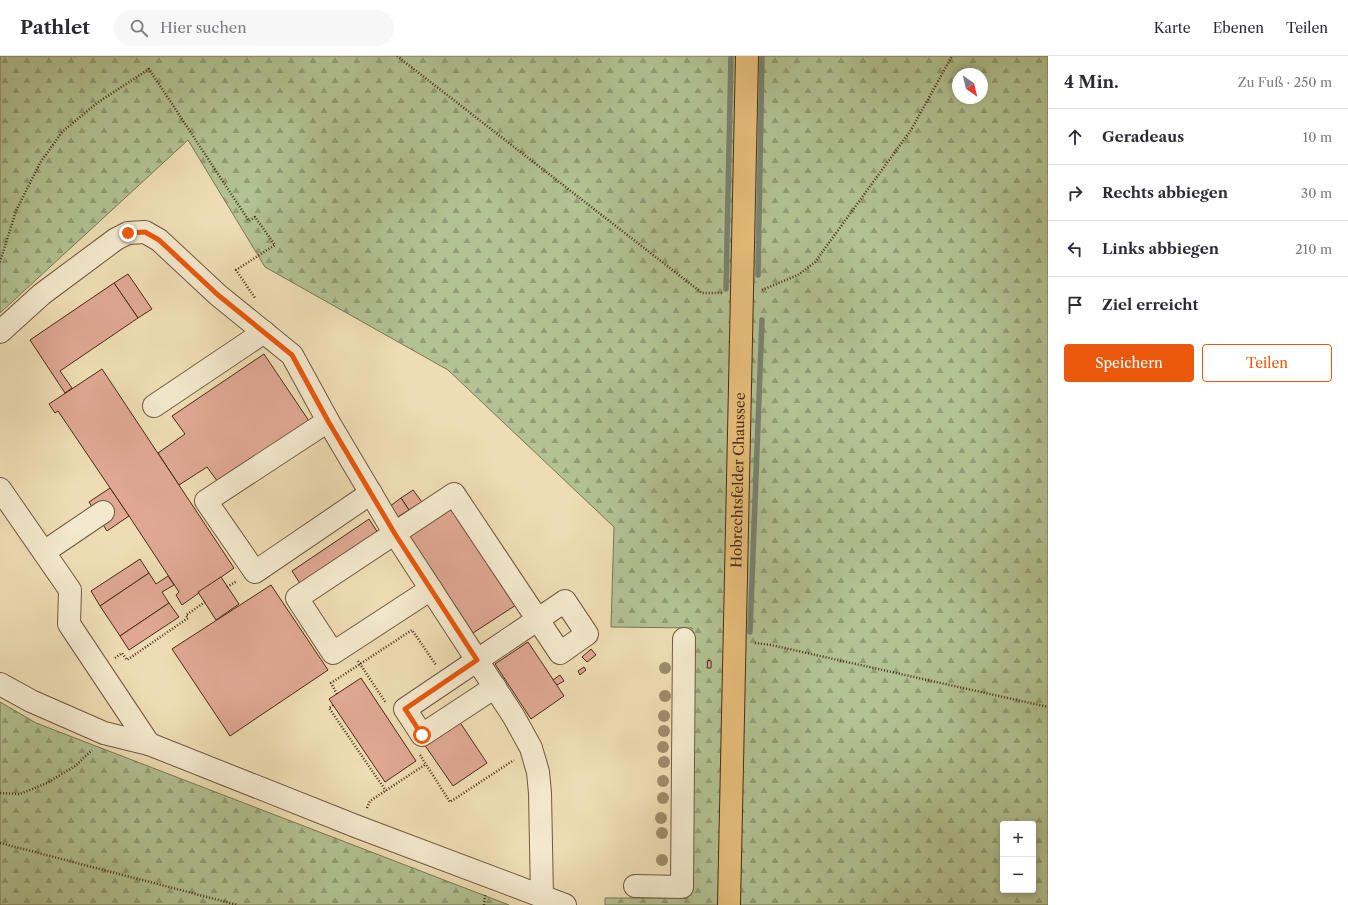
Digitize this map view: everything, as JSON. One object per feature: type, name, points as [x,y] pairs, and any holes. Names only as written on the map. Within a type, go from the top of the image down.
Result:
[{"type":"main road","name":"Hobrechtsfelder Chaussee","points":[[729,905],[746,56]]},
{"type":"lane","points":[[0,332],[42,294],[116,239],[128,233],[145,232],[159,240],[218,295],[292,355],[328,421],[395,534],[495,687],[531,748],[538,772],[540,793],[542,897]]},
{"type":"lane","points":[[154,406],[264,332]]},
{"type":"lane","points":[[328,421],[206,501],[255,572],[372,493]]},
{"type":"lane","points":[[0,489],[70,590],[69,624],[148,744]]},
{"type":"lane","points":[[431,589],[333,653],[297,598],[454,494],[538,619],[405,709],[422,735],[495,687]]},
{"type":"lane","points":[[44,552],[103,512]]},
{"type":"lane","points":[[636,886],[682,887],[684,639]]},
{"type":"lane","points":[[0,684],[31,701],[104,733],[148,744],[358,827],[564,905]]},
{"type":"path","points":[[398,56],[702,293],[761,291],[798,275],[815,262],[911,130],[952,56]]},
{"type":"path","points":[[0,262],[16,211],[40,163],[62,132],[97,104],[149,68],[249,221],[255,217],[275,245],[236,270],[257,301]]},
{"type":"path","points":[[100,669],[122,653],[127,660],[188,618],[186,615],[205,602]]},
{"type":"path","points":[[337,694],[330,683],[412,630],[437,667]]},
{"type":"path","points":[[734,641],[771,645],[1048,707]]},
{"type":"path","points":[[385,701],[391,697]]},
{"type":"path","points":[[333,705],[329,708],[386,791]]},
{"type":"path","points":[[0,793],[20,794],[47,783],[75,766],[96,746]]},
{"type":"path","points":[[370,801],[426,764]]},
{"type":"path","points":[[0,842],[238,905]]},
{"type":"green space","points":[[0,56],[1048,56],[1048,905],[605,905],[605,898],[686,898],[692,628],[611,627],[614,527],[448,370],[265,267],[188,140],[0,313]]},
{"type":"green space","points":[[0,702],[36,723],[509,905],[0,905]]},
{"type":"building","points":[[128,274],[152,309],[138,318],[114,283]]},
{"type":"building","points":[[114,283],[138,318],[60,371],[72,388],[65,393],[30,340]]},
{"type":"building","points":[[264,354],[311,424],[220,485],[207,467],[179,485],[158,453],[185,434],[172,416]]},
{"type":"building","points":[[102,369],[234,568],[182,605],[176,595],[179,592],[129,516],[58,411],[55,413],[49,404]]},
{"type":"building","points":[[110,488],[129,516],[107,531],[89,502]]},
{"type":"building","points":[[413,490],[422,502],[409,510],[401,498]]},
{"type":"building","points":[[401,498],[409,510],[396,518],[389,507]]},
{"type":"building","points":[[450,506],[516,605],[473,633],[408,534]]},
{"type":"building","points":[[369,519],[380,536],[303,588],[292,571]]},
{"type":"building","points":[[140,559],[149,573],[100,606],[91,591]]},
{"type":"building","points":[[149,573],[156,584],[168,576],[174,585],[162,592],[169,603],[120,636],[100,606]]},
{"type":"building","points":[[221,577],[239,604],[216,620],[198,592]]},
{"type":"building","points":[[271,585],[328,670],[230,736],[172,649]]},
{"type":"building","points":[[169,603],[179,617],[129,650],[120,636]]},
{"type":"building","points":[[528,642],[564,696],[531,719],[495,664]]},
{"type":"building","points":[[591,649],[596,655],[587,662],[582,657]]},
{"type":"building","points":[[708,660],[711,661],[711,668],[707,668]]},
{"type":"building","points":[[584,667],[586,670],[580,675],[578,671]]},
{"type":"building","points":[[560,675],[564,681],[557,685],[553,680]]},
{"type":"building","points":[[361,678],[416,761],[385,782],[329,699]]},
{"type":"building","points":[[459,721],[487,763],[453,786],[424,744]]},
{"type":"waterway","points":[[726,289],[731,56]]},
{"type":"waterway","points":[[758,275],[762,56]]},
{"type":"waterway","points":[[750,632],[762,320]]},
{"type":"route","points":[[128,233],[145,232],[159,240],[243,317],[292,355],[328,421],[395,534],[477,660],[405,709],[422,735]]}]
